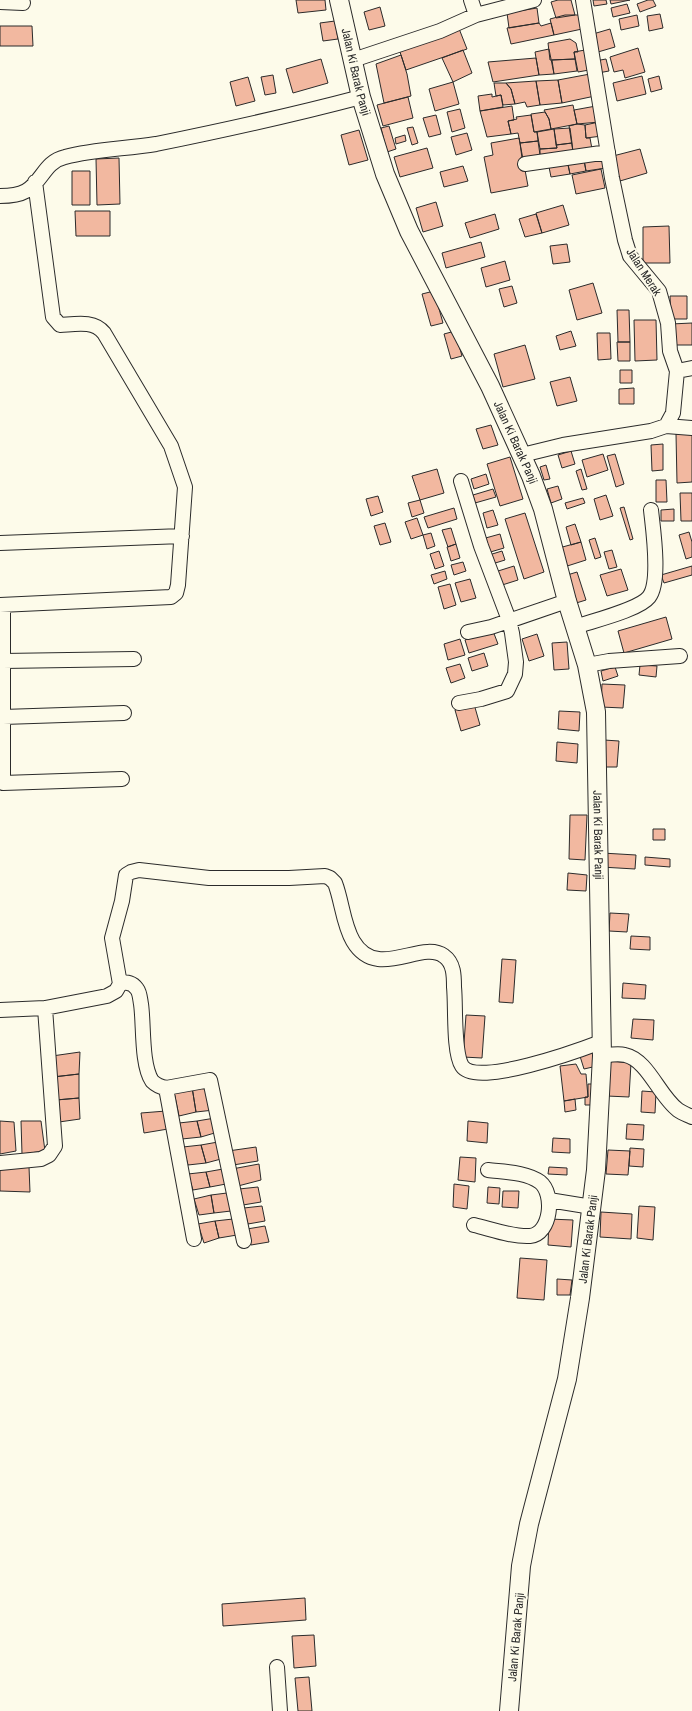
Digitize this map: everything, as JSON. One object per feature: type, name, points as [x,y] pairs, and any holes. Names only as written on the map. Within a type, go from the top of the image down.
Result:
[{"type":"street","name":"Jalan Ki Barak Panji","points":[[339,0],[361,97],[385,174],[409,230],[490,386],[522,455],[543,510],[567,601],[587,665],[597,725],[601,1049],[598,1139],[592,1207],[578,1315],[567,1379],[529,1524],[521,1566],[509,1711]]},
{"type":"street","points":[[471,0],[476,15]]},
{"type":"street","points":[[353,60],[440,31],[476,15],[534,0]]},
{"type":"street","name":"Jalan Merak","points":[[583,0],[608,152],[625,240],[630,256],[659,291],[668,323],[670,351],[677,371],[673,413],[666,426]]},
{"type":"street","points":[[0,2],[23,3]]},
{"type":"street","points":[[0,196],[11,196],[26,191],[50,164],[64,157],[132,148],[258,123],[361,97]]},
{"type":"street","points":[[525,164],[608,152]]},
{"type":"street","points":[[35,182],[53,317],[60,325],[92,324],[100,328],[104,333],[173,451],[185,487],[178,585],[176,593],[171,597],[2,605],[3,783],[122,779]]},
{"type":"street","points":[[677,371],[692,368]]},
{"type":"street","points":[[522,455],[563,445],[639,433],[666,426],[692,428]]},
{"type":"street","points":[[459,703],[507,691],[515,674],[516,662],[509,620],[481,546],[461,481]]},
{"type":"street","points":[[575,627],[637,607],[649,597],[653,588],[656,563],[651,510]]},
{"type":"street","points":[[0,543],[182,536]]},
{"type":"street","points":[[468,632],[567,601]]},
{"type":"street","points":[[587,665],[680,656]]},
{"type":"street","points":[[3,661],[134,659]]},
{"type":"street","points":[[3,717],[124,714]]},
{"type":"street","points":[[0,1010],[45,1008],[107,996],[116,991],[120,984],[112,938],[122,901],[126,875],[131,872],[149,870],[209,878],[325,876],[336,882],[352,940],[361,951],[369,956],[392,959],[431,952],[439,953],[451,964],[454,980],[457,1046],[462,1066],[467,1071],[476,1073],[527,1066],[562,1056],[601,1049],[626,1055],[641,1064],[664,1096],[678,1110],[692,1117]]},
{"type":"street","points":[[120,984],[125,982],[132,984],[138,990],[142,1010],[145,1056],[152,1080],[159,1086],[166,1088],[210,1080],[244,1242]]},
{"type":"street","points":[[0,1163],[41,1159],[49,1155],[55,1146],[45,1008]]},
{"type":"street","points":[[166,1088],[194,1238]]},
{"type":"street","points":[[474,1225],[517,1235],[531,1236],[539,1233],[544,1226],[549,1200],[547,1191],[540,1182],[528,1177],[488,1170]]},
{"type":"street","points":[[549,1200],[592,1207]]},
{"type":"street","points":[[277,1667],[280,1711]]},
{"type":"building","points":[[296,0],[325,0],[326,10],[298,13]]},
{"type":"building","points":[[571,0],[575,15],[556,18],[551,2]]},
{"type":"building","points":[[593,0],[606,0],[607,4],[594,6]]},
{"type":"building","points":[[610,0],[630,0],[611,4]]},
{"type":"building","points":[[653,0],[656,6],[640,12],[637,4]]},
{"type":"building","points":[[627,4],[630,13],[613,17],[611,8]]},
{"type":"building","points":[[380,7],[385,26],[369,30],[364,12]]},
{"type":"building","points":[[537,8],[539,23],[509,28],[507,13]]},
{"type":"building","points":[[660,14],[663,28],[649,31],[647,16]]},
{"type":"building","points":[[565,15],[580,15],[582,29],[554,35],[550,19]]},
{"type":"building","points":[[637,15],[639,26],[621,30],[619,19]]},
{"type":"building","points":[[335,21],[338,39],[323,41],[320,23]]},
{"type":"building","points":[[539,23],[541,26],[551,23],[554,35],[511,44],[507,28]]},
{"type":"building","points":[[0,26],[32,26],[33,46],[0,46]]},
{"type":"building","points":[[458,26],[467,49],[406,70],[399,49]]},
{"type":"building","points":[[610,29],[615,47],[598,52],[593,34]]},
{"type":"building","points":[[570,39],[576,43],[578,52],[574,52],[575,59],[550,60],[548,43]]},
{"type":"building","points":[[638,48],[645,72],[625,78],[623,70],[614,72],[610,57]]},
{"type":"building","points":[[549,49],[554,74],[539,75],[535,52]]},
{"type":"building","points":[[463,50],[472,73],[453,82],[442,58]]},
{"type":"building","points":[[585,50],[589,70],[578,72],[574,52]]},
{"type":"building","points":[[401,55],[411,96],[384,103],[376,64]]},
{"type":"building","points":[[536,58],[539,75],[493,82],[488,62]]},
{"type":"building","points":[[321,59],[328,83],[293,93],[286,69]]},
{"type":"building","points":[[575,59],[577,71],[554,74],[552,60]]},
{"type":"building","points":[[606,59],[609,71],[598,73],[595,61]]},
{"type":"building","points":[[590,74],[595,96],[562,103],[558,80]]},
{"type":"building","points":[[273,75],[276,93],[265,95],[261,77]]},
{"type":"building","points":[[642,76],[646,94],[617,101],[613,83]]},
{"type":"building","points":[[659,76],[662,89],[651,92],[648,79]]},
{"type":"building","points":[[248,77],[255,101],[236,106],[230,82]]},
{"type":"building","points":[[558,80],[562,103],[540,105],[536,81]]},
{"type":"building","points":[[536,81],[540,105],[527,107],[525,102],[515,104],[511,89],[506,83]]},
{"type":"building","points":[[453,82],[459,104],[435,111],[429,89]]},
{"type":"building","points":[[494,83],[506,83],[511,89],[515,104],[503,105],[501,95],[496,96]]},
{"type":"building","points":[[492,94],[492,97],[501,95],[503,107],[480,111],[478,96]]},
{"type":"building","points":[[408,97],[413,118],[383,126],[377,105]]},
{"type":"building","points":[[573,105],[577,124],[551,129],[549,119],[544,110]]},
{"type":"building","points":[[512,106],[514,120],[508,121],[511,134],[487,137],[480,111]]},
{"type":"building","points":[[596,106],[599,122],[577,124],[574,110]]},
{"type":"building","points":[[460,109],[465,128],[452,132],[447,112]]},
{"type":"building","points":[[545,112],[551,129],[534,132],[531,114]]},
{"type":"building","points":[[436,115],[441,134],[429,137],[423,118]]},
{"type":"building","points":[[531,115],[534,132],[537,132],[538,141],[520,143],[518,133],[511,134],[508,121],[517,119],[516,117]]},
{"type":"building","points":[[599,122],[602,136],[586,138],[585,125]]},
{"type":"building","points":[[585,125],[586,138],[590,138],[592,149],[573,152],[569,126]]},
{"type":"building","points":[[389,126],[396,149],[387,152],[381,128]]},
{"type":"building","points":[[413,127],[418,143],[412,145],[407,128]]},
{"type":"building","points":[[570,128],[572,143],[556,145],[554,129]]},
{"type":"building","points":[[554,129],[557,148],[540,149],[537,132]]},
{"type":"building","points":[[359,130],[368,160],[349,165],[341,135]]},
{"type":"building","points":[[467,133],[472,150],[456,155],[451,137]]},
{"type":"building","points":[[405,135],[406,141],[396,144],[395,138]]},
{"type":"building","points":[[519,138],[528,186],[491,193],[484,157],[493,155],[491,143]]},
{"type":"building","points":[[538,141],[540,155],[522,158],[520,143]]},
{"type":"building","points":[[572,143],[573,152],[540,155],[540,149],[557,148],[556,145]]},
{"type":"building","points":[[427,148],[433,168],[400,177],[394,157]]},
{"type":"building","points":[[640,149],[647,173],[620,181],[613,156]]},
{"type":"building","points":[[604,156],[606,168],[586,171],[584,160]]},
{"type":"building","points":[[119,158],[120,204],[97,205],[96,159]]},
{"type":"building","points":[[567,160],[584,160],[586,171],[570,174]]},
{"type":"building","points":[[567,160],[570,174],[551,177],[548,162]]},
{"type":"building","points":[[463,166],[468,181],[444,187],[440,172]]},
{"type":"building","points":[[601,169],[605,188],[576,194],[572,175]]},
{"type":"building","points":[[72,171],[90,171],[90,205],[72,205]]},
{"type":"building","points":[[436,202],[443,226],[423,232],[416,208]]},
{"type":"building","points":[[563,205],[569,225],[542,233],[536,213]]},
{"type":"building","points":[[75,211],[110,211],[110,236],[76,236]]},
{"type":"building","points":[[495,214],[499,229],[470,238],[465,223]]},
{"type":"building","points":[[536,214],[542,233],[525,237],[519,219]]},
{"type":"building","points":[[669,226],[670,263],[643,263],[643,227]]},
{"type":"building","points":[[481,242],[485,257],[446,268],[442,253]]},
{"type":"building","points":[[567,244],[570,262],[553,264],[550,246]]},
{"type":"building","points":[[505,261],[510,280],[486,287],[481,268]]},
{"type":"building","points":[[593,283],[602,313],[577,320],[569,290]]},
{"type":"building","points":[[512,286],[517,303],[504,307],[499,289]]},
{"type":"building","points":[[434,291],[443,323],[431,326],[422,294]]},
{"type":"building","points":[[670,296],[687,296],[687,319],[671,319]]},
{"type":"building","points":[[617,310],[629,310],[630,342],[618,342]]},
{"type":"building","points":[[634,320],[656,320],[657,360],[635,361]]},
{"type":"building","points":[[692,323],[692,345],[672,345],[671,324]]},
{"type":"building","points":[[455,331],[462,356],[451,359],[444,334]]},
{"type":"building","points":[[571,331],[576,346],[560,350],[556,336]]},
{"type":"building","points":[[597,333],[610,333],[611,359],[598,360]]},
{"type":"building","points":[[617,342],[630,342],[630,361],[618,361]]},
{"type":"building","points":[[525,345],[535,379],[503,387],[494,354]]},
{"type":"building","points":[[620,370],[632,370],[632,383],[620,383]]},
{"type":"building","points":[[570,377],[577,401],[557,406],[550,382]]},
{"type":"building","points":[[634,388],[634,404],[619,404],[619,389]]},
{"type":"building","points":[[491,425],[498,445],[483,449],[476,429]]},
{"type":"building","points":[[676,434],[692,434],[692,482],[677,483]]},
{"type":"building","points":[[663,444],[663,470],[652,471],[651,445]]},
{"type":"building","points":[[571,451],[575,464],[562,468],[558,455]]},
{"type":"building","points":[[603,454],[608,470],[587,477],[582,460]]},
{"type":"building","points":[[615,454],[624,484],[616,487],[607,456]]},
{"type":"building","points":[[510,457],[523,499],[500,506],[487,464]]},
{"type":"building","points":[[546,465],[550,479],[544,480],[540,467]]},
{"type":"building","points":[[437,469],[444,493],[420,500],[412,476]]},
{"type":"building","points":[[581,469],[587,489],[582,490],[576,471]]},
{"type":"building","points":[[486,474],[489,484],[474,489],[471,479]]},
{"type":"building","points":[[656,480],[666,480],[667,502],[656,502]]},
{"type":"building","points":[[558,486],[562,499],[551,503],[547,489]]},
{"type":"building","points":[[493,489],[496,497],[475,503],[473,495]]},
{"type":"building","points":[[680,493],[692,493],[692,521],[681,521]]},
{"type":"building","points":[[606,495],[613,516],[600,520],[594,499]]},
{"type":"building","points":[[378,496],[383,512],[371,516],[366,499]]},
{"type":"building","points":[[583,498],[585,503],[567,509],[565,503]]},
{"type":"building","points":[[420,500],[424,513],[412,517],[408,503]]},
{"type":"building","points":[[624,507],[633,539],[630,540],[620,508]]},
{"type":"building","points":[[454,508],[457,519],[428,528],[424,517]]},
{"type":"building","points":[[674,509],[674,521],[661,521],[661,510]]},
{"type":"building","points":[[493,510],[498,525],[487,528],[483,513]]},
{"type":"building","points":[[525,513],[544,572],[524,579],[505,519]]},
{"type":"building","points":[[417,518],[423,535],[411,539],[405,522]]},
{"type":"building","points":[[385,523],[391,542],[380,545],[374,526]]},
{"type":"building","points":[[575,524],[581,542],[571,545],[566,527]]},
{"type":"building","points":[[451,528],[456,544],[448,547],[442,530]]},
{"type":"building","points":[[689,532],[692,542],[692,557],[686,559],[679,535]]},
{"type":"building","points":[[431,533],[435,546],[427,549],[423,535]]},
{"type":"building","points":[[500,534],[504,548],[487,553],[482,539]]},
{"type":"building","points":[[595,538],[601,557],[595,559],[589,540]]},
{"type":"building","points":[[581,542],[586,560],[561,568],[555,549]]},
{"type":"building","points":[[456,544],[460,558],[451,561],[447,547]]},
{"type":"building","points":[[612,550],[617,567],[609,569],[604,552]]},
{"type":"building","points":[[439,551],[444,566],[435,569],[430,554]]},
{"type":"building","points":[[502,551],[505,560],[492,564],[489,555]]},
{"type":"building","points":[[463,562],[466,571],[454,575],[451,565]]},
{"type":"building","points":[[514,566],[518,580],[499,586],[495,572]]},
{"type":"building","points":[[692,566],[692,575],[664,583],[661,575]]},
{"type":"building","points":[[621,569],[628,590],[607,596],[600,575]]},
{"type":"building","points":[[445,571],[447,579],[434,584],[431,575]]},
{"type":"building","points":[[577,572],[586,600],[573,604],[564,576]]},
{"type":"building","points":[[470,579],[476,598],[461,602],[455,583]]},
{"type":"building","points":[[450,584],[456,605],[444,609],[438,587]]},
{"type":"building","points":[[666,617],[672,639],[624,653],[618,631]]},
{"type":"building","points":[[493,631],[498,644],[469,653],[465,640]]},
{"type":"building","points":[[537,634],[544,656],[529,661],[522,639]]},
{"type":"building","points":[[460,639],[465,655],[448,660],[444,644]]},
{"type":"building","points":[[567,642],[569,669],[554,670],[552,643]]},
{"type":"building","points":[[484,653],[488,666],[472,671],[468,658]]},
{"type":"building","points":[[460,664],[465,678],[451,683],[446,668]]},
{"type":"building","points":[[640,665],[657,666],[656,677],[639,675]]},
{"type":"building","points":[[615,667],[618,676],[603,681],[601,671]]},
{"type":"building","points":[[602,684],[625,685],[623,708],[601,707]]},
{"type":"building","points":[[474,704],[480,725],[461,731],[455,710]]},
{"type":"building","points":[[559,711],[580,712],[579,731],[558,729]]},
{"type":"building","points":[[604,740],[619,741],[617,767],[602,767]]},
{"type":"building","points":[[557,742],[578,744],[577,763],[556,761]]},
{"type":"building","points":[[570,815],[587,815],[585,860],[569,859]]},
{"type":"building","points":[[653,829],[665,829],[665,840],[653,840]]},
{"type":"building","points":[[602,853],[636,855],[635,869],[601,867]]},
{"type":"building","points":[[645,857],[670,859],[670,867],[645,865]]},
{"type":"building","points":[[568,873],[587,875],[586,891],[567,890]]},
{"type":"building","points":[[610,913],[629,914],[627,932],[609,931]]},
{"type":"building","points":[[631,936],[650,937],[650,950],[630,949]]},
{"type":"building","points":[[502,959],[516,960],[513,1003],[499,1002]]},
{"type":"building","points":[[623,983],[646,985],[645,999],[622,998]]},
{"type":"building","points":[[466,1015],[485,1016],[482,1058],[463,1057]]},
{"type":"building","points":[[633,1019],[654,1020],[653,1040],[631,1038]]},
{"type":"building","points":[[597,1048],[597,1066],[584,1069],[579,1053]]},
{"type":"building","points":[[80,1052],[79,1074],[53,1077],[52,1056]]},
{"type":"building","points":[[609,1061],[631,1063],[629,1097],[607,1096]]},
{"type":"building","points":[[576,1064],[581,1074],[586,1074],[588,1097],[564,1101],[560,1066]]},
{"type":"building","points":[[79,1074],[79,1098],[56,1100],[53,1077]]},
{"type":"building","points":[[588,1084],[596,1084],[596,1105],[585,1105],[585,1097],[588,1097]]},
{"type":"building","points":[[209,1085],[214,1110],[196,1112],[192,1087]]},
{"type":"building","points":[[192,1087],[196,1112],[179,1116],[174,1092]]},
{"type":"building","points":[[642,1091],[656,1092],[655,1113],[641,1112]]},
{"type":"building","points":[[79,1098],[80,1119],[59,1122],[56,1100]]},
{"type":"building","points":[[575,1099],[576,1110],[565,1112],[564,1101]]},
{"type":"building","points":[[166,1111],[168,1129],[144,1133],[141,1113]]},
{"type":"building","points":[[215,1118],[218,1132],[201,1137],[197,1121]]},
{"type":"building","points":[[0,1121],[14,1122],[16,1151],[0,1154]]},
{"type":"building","points":[[21,1121],[41,1121],[45,1151],[22,1154]]},
{"type":"building","points":[[197,1121],[201,1137],[182,1139],[179,1123]]},
{"type":"building","points":[[468,1121],[488,1123],[487,1143],[467,1141]]},
{"type":"building","points":[[627,1124],[644,1125],[643,1140],[626,1139]]},
{"type":"building","points":[[553,1138],[570,1139],[570,1153],[552,1152]]},
{"type":"building","points":[[218,1142],[221,1159],[206,1163],[201,1145]]},
{"type":"building","points":[[201,1145],[206,1163],[188,1165],[183,1147]]},
{"type":"building","points":[[256,1147],[258,1161],[233,1165],[228,1151]]},
{"type":"building","points":[[630,1148],[644,1149],[643,1167],[629,1166]]},
{"type":"building","points":[[608,1150],[630,1151],[628,1175],[606,1174]]},
{"type":"building","points":[[460,1157],[476,1158],[475,1182],[458,1180]]},
{"type":"building","points":[[259,1164],[261,1180],[238,1186],[232,1169]]},
{"type":"building","points":[[29,1167],[30,1192],[0,1191],[0,1168]]},
{"type":"building","points":[[549,1167],[567,1168],[567,1175],[548,1174]]},
{"type":"building","points":[[223,1169],[226,1184],[210,1187],[206,1172]]},
{"type":"building","points":[[206,1172],[210,1187],[193,1190],[188,1174]]},
{"type":"building","points":[[454,1184],[469,1186],[467,1209],[453,1207]]},
{"type":"building","points":[[258,1187],[261,1202],[243,1205],[239,1189]]},
{"type":"building","points":[[488,1187],[500,1188],[499,1204],[487,1203]]},
{"type":"building","points":[[503,1191],[519,1191],[518,1208],[502,1207]]},
{"type":"building","points":[[227,1193],[231,1211],[214,1213],[211,1195]]},
{"type":"building","points":[[211,1195],[214,1213],[199,1215],[194,1199]]},
{"type":"building","points":[[262,1206],[265,1221],[248,1224],[244,1208]]},
{"type":"building","points":[[639,1206],[655,1207],[653,1240],[637,1238]]},
{"type":"building","points":[[601,1212],[632,1214],[631,1239],[600,1237]]},
{"type":"building","points":[[233,1219],[237,1235],[219,1238],[215,1221]]},
{"type":"building","points":[[549,1219],[573,1220],[571,1247],[548,1245]]},
{"type":"building","points":[[215,1221],[219,1238],[204,1243],[198,1224]]},
{"type":"building","points":[[265,1226],[269,1242],[251,1245],[247,1229]]},
{"type":"building","points":[[520,1258],[547,1260],[544,1300],[517,1298]]},
{"type":"building","points":[[557,1279],[572,1280],[570,1295],[557,1295]]},
{"type":"building","points":[[305,1598],[306,1620],[223,1626],[222,1604]]},
{"type":"building","points":[[314,1635],[316,1666],[294,1668],[292,1636]]},
{"type":"building","points":[[309,1677],[312,1711],[298,1711],[295,1678]]}]
